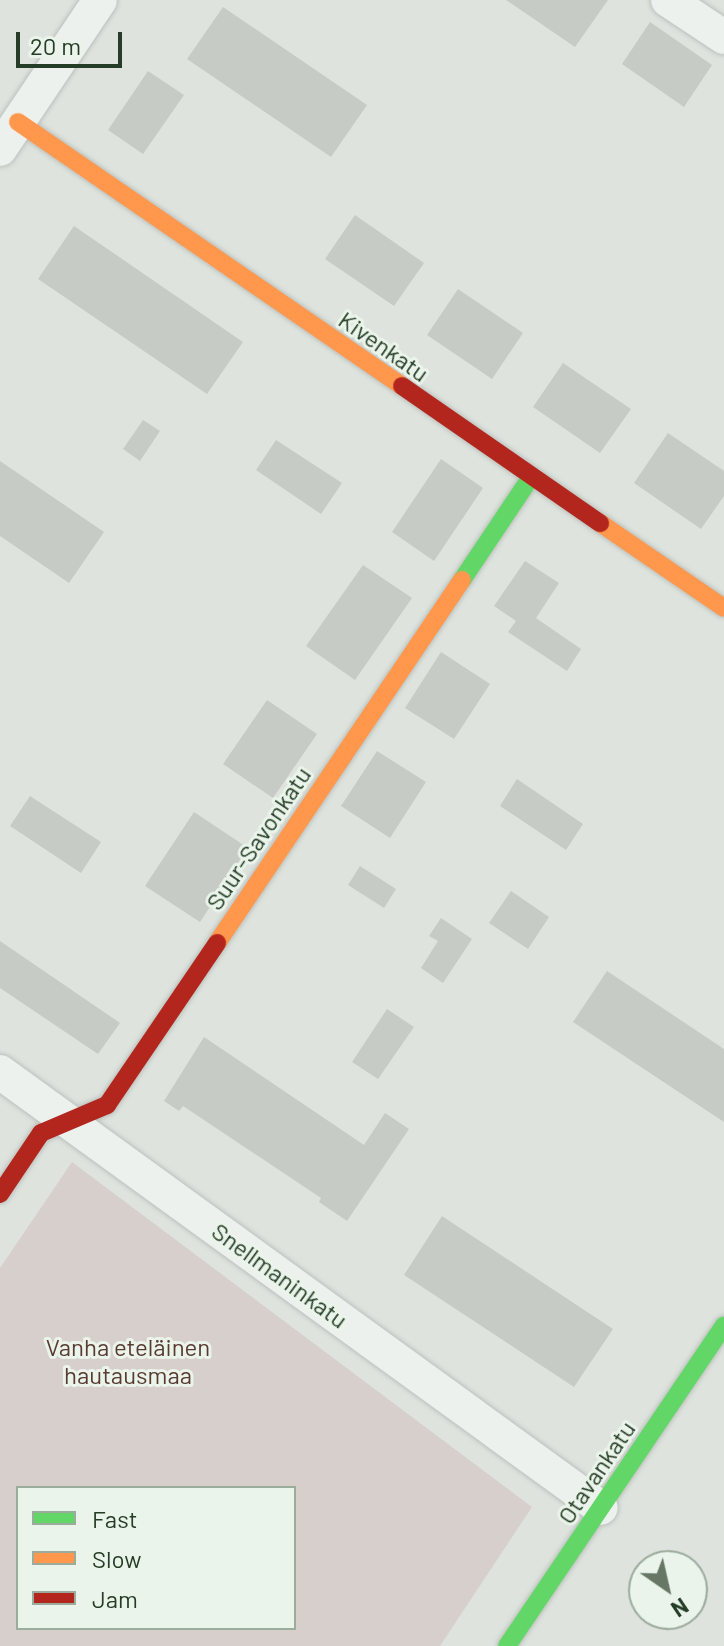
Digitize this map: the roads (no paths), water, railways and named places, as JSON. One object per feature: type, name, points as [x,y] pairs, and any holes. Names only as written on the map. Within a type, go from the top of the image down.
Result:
[{"type":"street","points":[[9,136],[100,0]]},
{"type":"street","points":[[668,0],[724,37]]},
{"type":"street","name":"Kivenkatu","points":[[9,136],[531,477],[724,608]]},
{"type":"street","name":"Suur-Savonkatu","points":[[0,1194],[41,1133],[107,1105],[531,477]]},
{"type":"street","name":"Snellmaninkatu","points":[[0,1072],[601,1508]]},
{"type":"street","name":"Otavankatu","points":[[507,1646],[724,1325]]},
{"type":"park label","name":"Vanha eteläinen hautausmaa","points":[[128,1361]]}]
